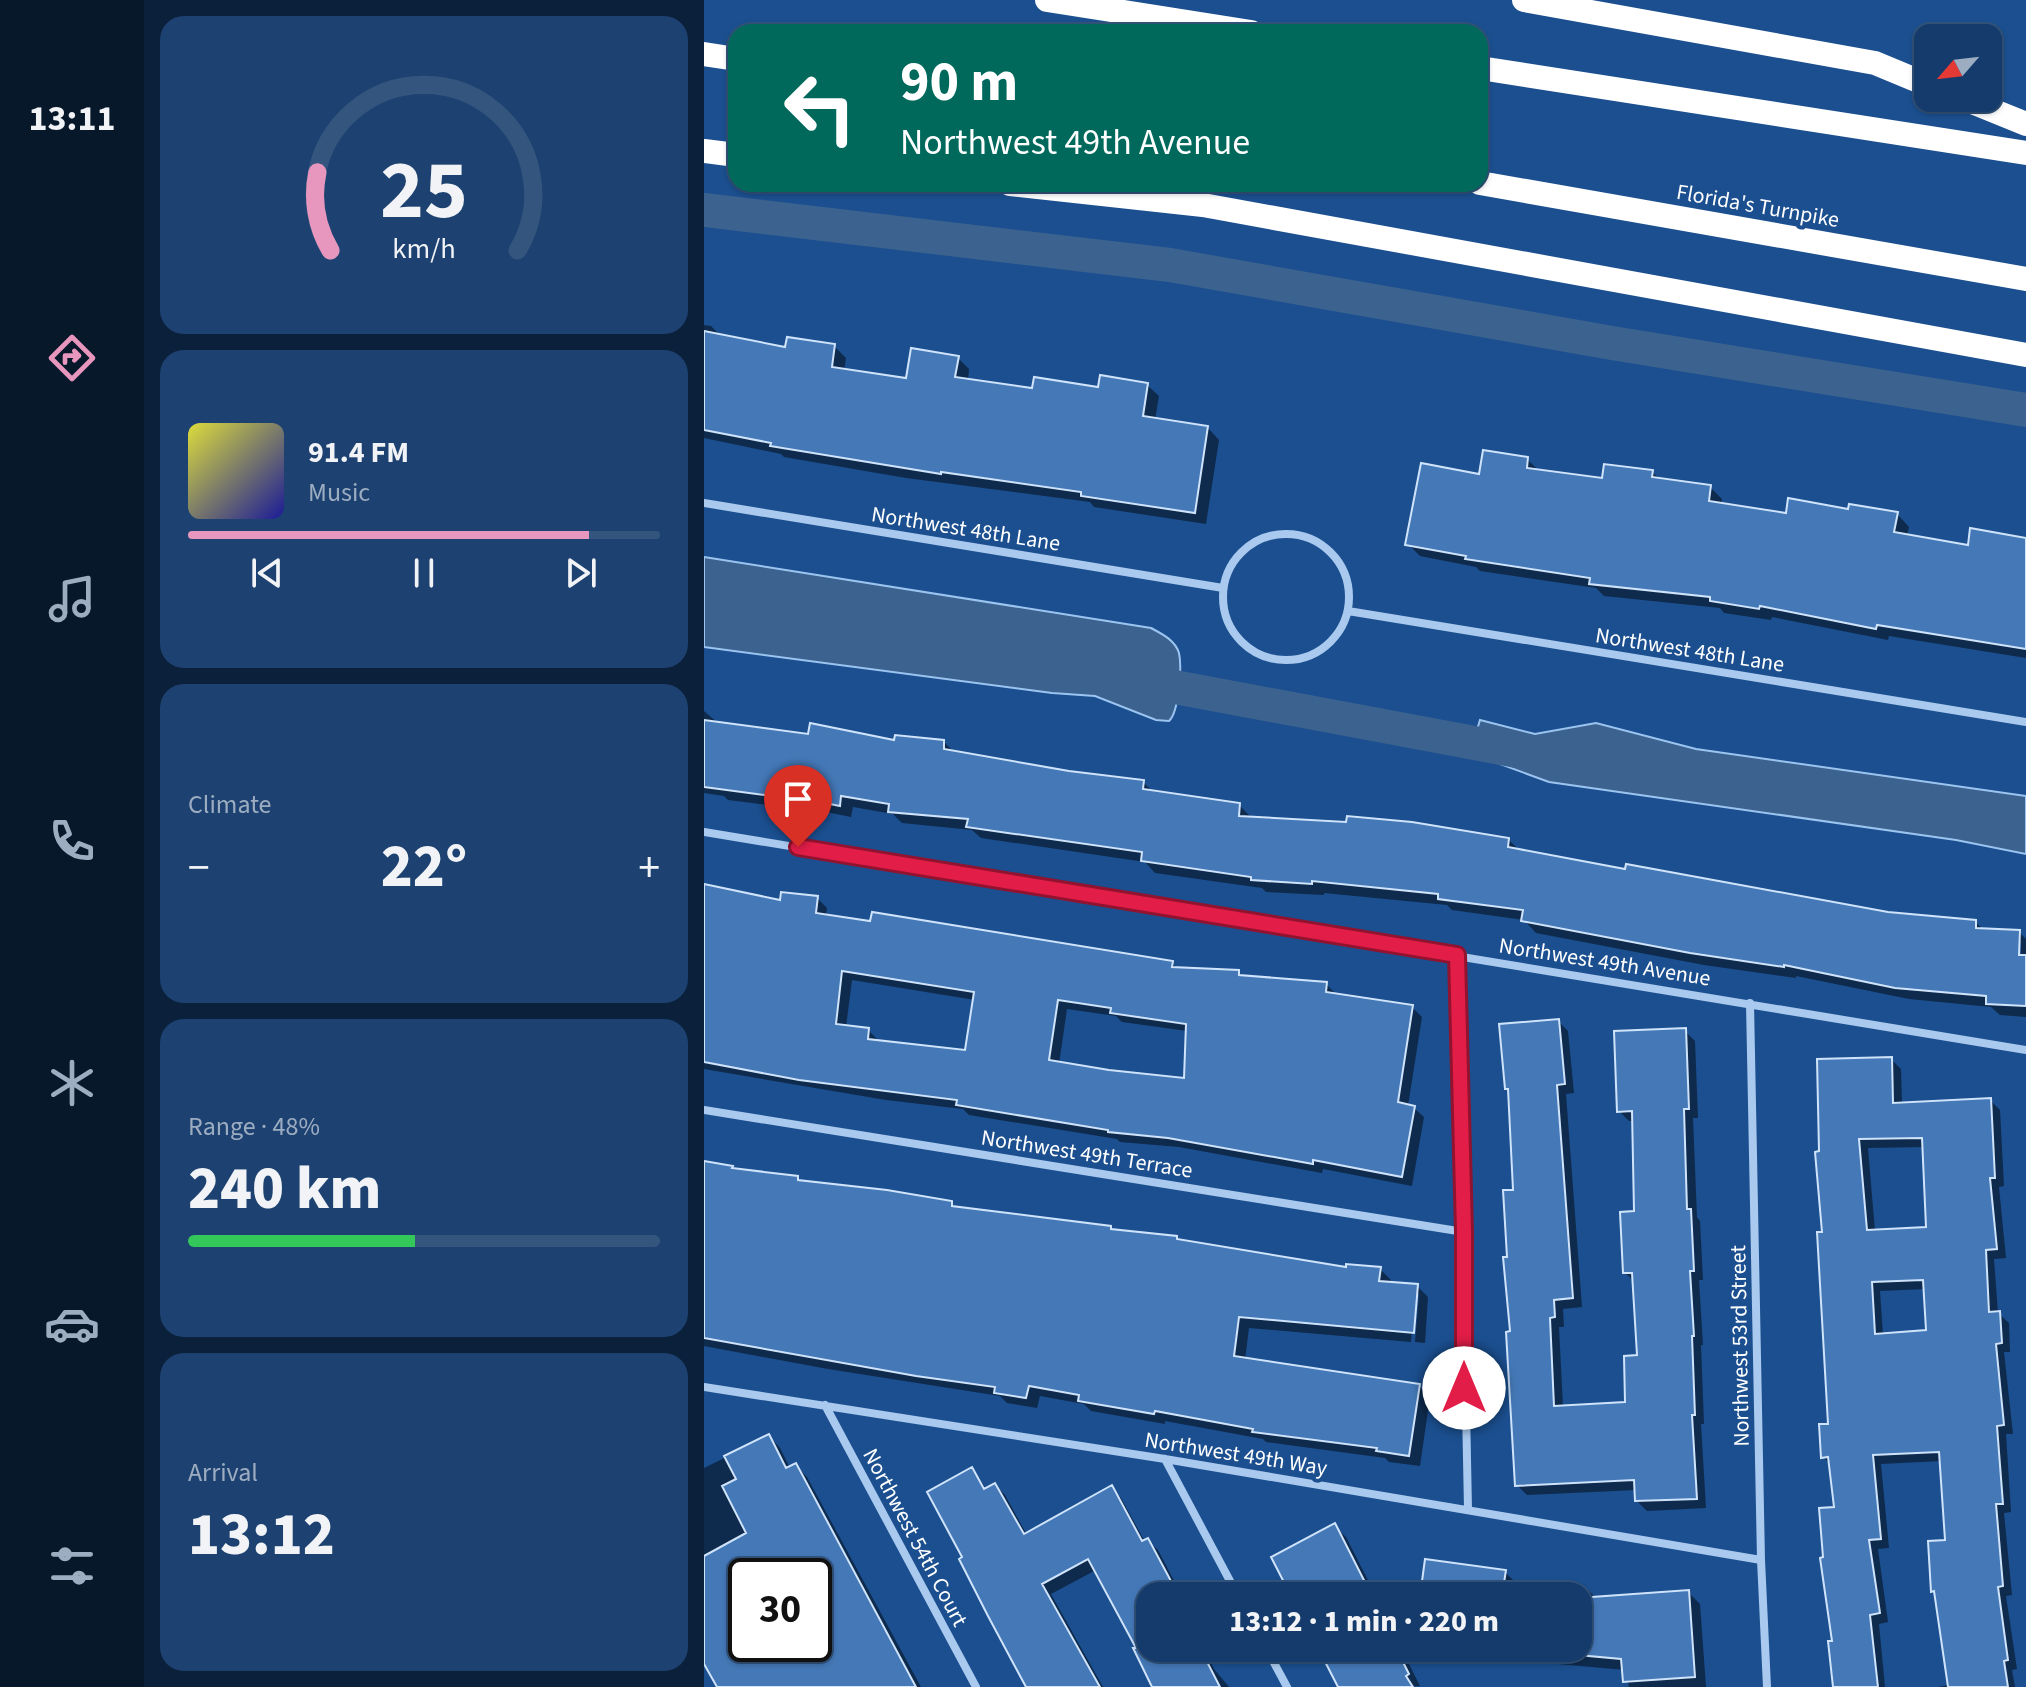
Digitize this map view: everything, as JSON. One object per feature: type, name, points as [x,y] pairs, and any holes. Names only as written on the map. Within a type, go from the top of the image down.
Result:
[{"type":"highway","points":[[1047,0],[1200,24]]},
{"type":"highway","points":[[1524,0],[1875,63],[1914,79]]},
{"type":"highway","points":[[704,54],[728,58]]},
{"type":"highway","points":[[1488,69],[2026,153]]},
{"type":"highway","points":[[1996,112],[2026,124]]},
{"type":"highway","points":[[704,151],[728,154]]},
{"type":"highway","name":"Florida's Turnpike","points":[[1488,184],[2026,279]]},
{"type":"highway","points":[[1084,192],[1203,205],[2026,355]]},
{"type":"street","name":"Northwest 48th Lane","points":[[704,503],[1223,588]]},
{"type":"street","points":[[1277,534],[1297,534],[1316,541],[1333,554],[1344,571],[1349,591],[1348,611],[1340,629],[1328,644],[1312,655],[1294,660],[1274,659],[1256,653],[1240,641],[1229,625],[1223,607],[1223,588],[1228,568],[1241,552],[1257,540],[1277,534]]},
{"type":"street","name":"Northwest 48th Lane","points":[[1348,611],[2026,722]]},
{"type":"street","name":"Northwest 49th Avenue","points":[[704,832],[2026,1050]]},
{"type":"street","points":[[1457,955],[1468,1509]]},
{"type":"street","name":"Northwest 53rd Street","points":[[1750,1003],[1761,1560],[1767,1687]]},
{"type":"street","name":"Northwest 49th Terrace","points":[[704,1110],[1464,1232]]},
{"type":"street","name":"Northwest 49th Way","points":[[704,1387],[1165,1459],[1761,1560]]},
{"type":"street","name":"Northwest 54th Court","points":[[825,1405],[976,1687]]},
{"type":"street","points":[[1165,1459],[1231,1582]]},
{"type":"street","points":[[1274,1662],[1287,1687]]},
{"type":"water","points":[[704,557],[1151,628],[1171,641],[1179,653],[1180,678],[1175,709],[1169,721],[1156,720],[1095,696],[704,647]]},
{"type":"water","points":[[1480,720],[1535,734],[1596,723],[1696,749],[2026,796],[2026,854],[1956,840],[1549,782],[1470,753]]},
{"type":"building","points":[[704,331],[785,347],[787,337],[835,344],[832,367],[906,378],[911,348],[959,356],[955,377],[1032,388],[1034,377],[1098,387],[1100,375],[1148,383],[1143,416],[1208,426],[1195,513],[1081,496],[1081,492],[941,474],[770,446],[771,443],[704,430]]},
{"type":"building","points":[[1483,450],[1528,457],[1527,468],[1602,478],[1604,464],[1653,470],[1652,477],[1711,485],[1709,501],[1786,513],[1788,498],[1848,509],[1849,504],[1898,512],[1894,532],[1968,545],[1970,528],[2026,538],[2026,649],[1877,625],[1876,629],[1760,606],[1759,609],[1710,601],[1710,597],[1589,584],[1590,578],[1465,559],[1466,556],[1405,545],[1421,463],[1479,474]]},
{"type":"building","points":[[704,720],[808,734],[810,723],[894,740],[895,735],[944,740],[944,749],[1069,771],[1144,780],[1143,789],[1240,803],[1239,816],[1346,822],[1347,816],[1412,822],[1509,838],[1508,847],[1625,869],[1626,864],[1888,912],[1976,920],[1976,928],[2020,930],[2019,955],[2026,955],[2026,1006],[1986,1004],[1986,996],[1895,988],[1784,965],[1690,953],[1521,921],[1523,910],[1438,899],[1438,894],[1312,881],[1312,884],[1251,880],[1251,877],[1141,861],[1142,852],[966,827],[968,819],[888,812],[889,804],[841,796],[840,806],[780,794],[780,797],[704,787]]},
{"type":"building","points":[[704,884],[780,900],[781,892],[818,896],[816,913],[870,921],[872,912],[1173,961],[1172,967],[1239,970],[1239,975],[1327,982],[1326,992],[1413,1005],[1398,1102],[1415,1106],[1402,1177],[1313,1160],[1313,1164],[1168,1138],[1108,1132],[956,1105],[957,1100],[799,1080],[704,1062]],"holes":[[[842,971],[974,992],[965,1050],[868,1039],[869,1028],[836,1024]],[[1058,1000],[1111,1008],[1110,1013],[1186,1024],[1184,1078],[1049,1060]]]},
{"type":"building","points":[[1559,1019],[1565,1084],[1557,1085],[1573,1298],[1554,1300],[1555,1317],[1550,1318],[1554,1406],[1625,1402],[1624,1356],[1637,1355],[1632,1273],[1623,1273],[1620,1212],[1634,1211],[1632,1111],[1617,1112],[1614,1031],[1686,1028],[1689,1109],[1684,1109],[1687,1209],[1691,1209],[1694,1271],[1690,1271],[1694,1336],[1695,1415],[1692,1415],[1697,1499],[1635,1501],[1634,1480],[1515,1486],[1506,1332],[1510,1331],[1503,1257],[1507,1257],[1503,1190],[1513,1190],[1508,1089],[1505,1089],[1499,1024]]},
{"type":"building","points":[[1892,1057],[1893,1103],[1991,1098],[1995,1178],[1990,1178],[1997,1249],[1986,1250],[1989,1312],[2000,1311],[2002,1343],[1996,1344],[2004,1425],[1997,1426],[2003,1504],[1996,1504],[2003,1586],[1998,1587],[2008,1660],[2004,1661],[2008,1687],[1948,1687],[1934,1591],[1931,1592],[1928,1541],[1945,1540],[1939,1452],[1873,1455],[1881,1539],[1869,1540],[1880,1613],[1870,1615],[1878,1687],[1833,1687],[1828,1641],[1832,1641],[1820,1558],[1823,1557],[1819,1508],[1834,1507],[1828,1457],[1821,1458],[1819,1424],[1828,1424],[1817,1232],[1822,1232],[1815,1152],[1819,1151],[1817,1059]],"holes":[[[1922,1138],[1926,1227],[1867,1230],[1859,1139]],[[1923,1280],[1926,1330],[1875,1334],[1872,1282]]]},
{"type":"building","points":[[704,1161],[732,1168],[798,1176],[798,1180],[952,1201],[952,1206],[1177,1236],[1177,1239],[1346,1267],[1346,1264],[1381,1267],[1379,1281],[1418,1284],[1414,1333],[1239,1317],[1234,1356],[1420,1384],[1409,1456],[1376,1451],[1377,1448],[1252,1432],[1253,1429],[1155,1411],[1154,1414],[1078,1401],[1079,1395],[1029,1386],[1026,1398],[994,1393],[995,1387],[704,1338]]},
{"type":"building","points":[[769,1434],[786,1468],[796,1463],[916,1687],[717,1687],[704,1664],[704,1556],[746,1533],[722,1486],[736,1479],[724,1456]]},
{"type":"building","points":[[972,1467],[984,1489],[995,1483],[1024,1534],[1112,1485],[1142,1541],[1148,1538],[1172,1582],[1136,1582],[1136,1648],[1088,1559],[1042,1584],[1100,1687],[1026,1687],[927,1492]]},
{"type":"building","points":[[1335,1523],[1365,1582],[1284,1582],[1271,1557]]},
{"type":"building","points":[[1425,1559],[1506,1570],[1504,1582],[1422,1582]]},
{"type":"building","points":[[1689,1590],[1695,1677],[1623,1682],[1621,1659],[1592,1656],[1592,1597]]},
{"type":"building","points":[[1140,1662],[1207,1662],[1220,1687],[1152,1687]]},
{"type":"building","points":[[1325,1662],[1403,1662],[1409,1674],[1406,1676],[1413,1687],[1338,1687]]},
{"type":"waterway","points":[[704,210],[1170,265],[1612,343],[2026,410]]},
{"type":"waterway","points":[[1132,679],[1517,751]]},
{"type":"route","points":[[798,847],[1457,955],[1464,1232],[1464,1388]]}]
